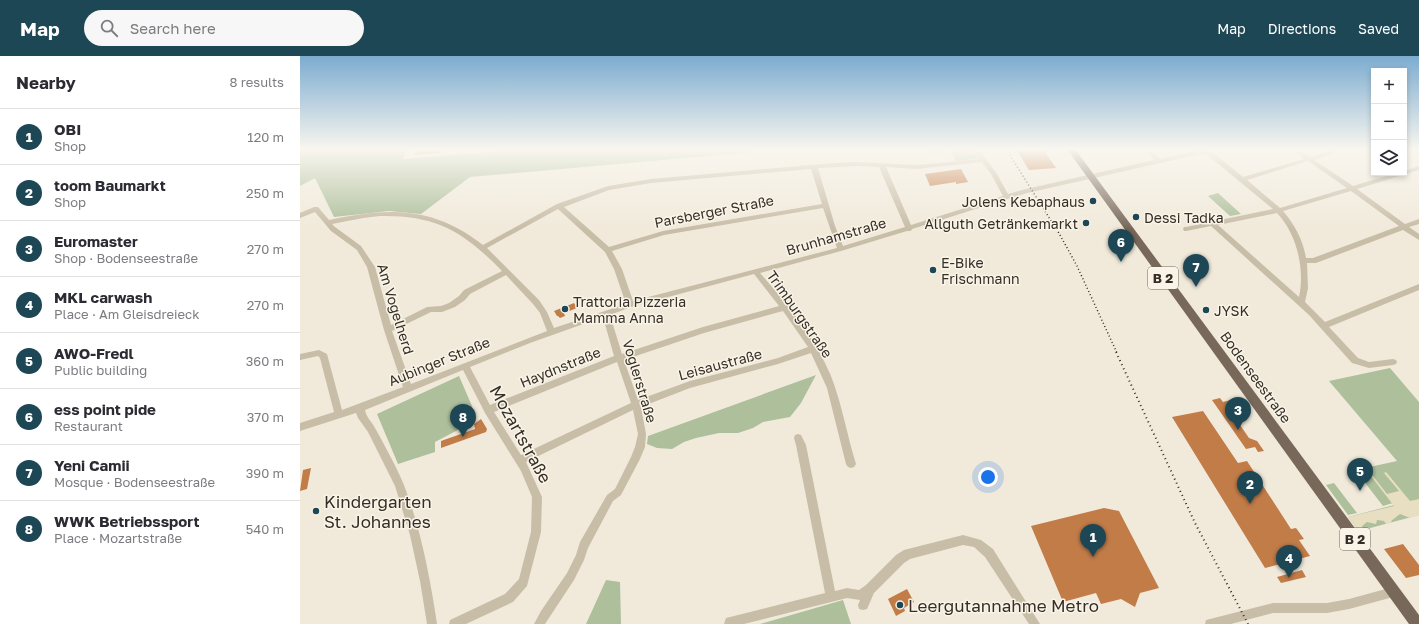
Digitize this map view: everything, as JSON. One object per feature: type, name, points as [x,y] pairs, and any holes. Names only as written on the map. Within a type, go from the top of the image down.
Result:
[{"type":"main road","name":"Bodenseestraße","points":[[1090,176],[1417,624]]},
{"type":"street","points":[[482,248],[559,206],[595,192],[630,183],[716,176]]},
{"type":"street","points":[[817,176],[841,249]]},
{"type":"street","points":[[886,176],[909,229]]},
{"type":"street","points":[[996,176],[1007,198]]},
{"type":"street","name":"Brunhamstraße","points":[[588,320],[630,305],[841,249],[1019,194],[1090,176]]},
{"type":"street","points":[[1238,176],[1280,210],[1291,225],[1300,245],[1304,260],[1302,302]]},
{"type":"street","points":[[1242,179],[1255,176]]},
{"type":"street","points":[[1333,176],[1419,238]]},
{"type":"street","points":[[1186,228],[1280,210],[1394,176]]},
{"type":"street","points":[[1000,183],[1019,194]]},
{"type":"street","name":"Parsberger Straße","points":[[608,250],[663,233],[826,205]]},
{"type":"street","points":[[559,206],[608,250],[618,269],[630,305]]},
{"type":"street","name":"Am Vogelherd","points":[[300,216],[316,209],[333,229],[359,248],[371,267],[388,330],[408,389]]},
{"type":"street","points":[[328,222],[367,215],[405,214],[444,223],[463,233],[482,248],[536,302],[543,312],[552,333]]},
{"type":"street","points":[[1304,260],[1313,261],[1419,221]]},
{"type":"street","points":[[1213,224],[1302,302],[1325,325],[1355,361],[1369,365],[1393,362]]},
{"type":"street","points":[[388,330],[430,309],[442,309],[452,305],[462,298],[467,292],[506,272]]},
{"type":"street","name":"Trimburgstraße","points":[[755,272],[784,308],[822,364],[830,387],[851,464]]},
{"type":"street","points":[[1325,325],[1419,287]]},
{"type":"street","name":"Haydnstraße","points":[[488,410],[619,358],[703,330],[784,308]]},
{"type":"street","name":"Voglerstraße","points":[[539,624],[549,605],[558,598],[582,555],[584,546],[610,498],[618,492],[640,447],[642,434],[636,405],[619,358],[606,313]]},
{"type":"street","name":"Aubinger Straße","points":[[300,427],[360,408],[465,366],[588,320]]},
{"type":"street","name":"Leisaustraße","points":[[521,464],[636,405],[700,382],[763,366],[812,349]]},
{"type":"street","points":[[300,357],[319,353],[324,356],[339,415]]},
{"type":"street","name":"Mozartstraße","points":[[454,624],[509,598],[523,582],[536,532],[537,497],[521,464],[488,410],[465,366]]},
{"type":"street","points":[[360,408],[361,414],[371,429],[399,485],[415,534],[432,624]]},
{"type":"street","points":[[798,438],[831,596]]},
{"type":"street","points":[[729,624],[730,622],[847,592],[860,595],[870,589],[908,554],[963,540],[973,541],[982,545],[989,553],[1034,624]]},
{"type":"street","points":[[863,605],[870,589]]},
{"type":"street","points":[[1210,624],[1273,608],[1327,608],[1349,604],[1393,592]]},
{"type":"green space","points":[[300,176],[487,176],[470,177],[421,214],[389,211],[334,217],[315,178],[300,186]]},
{"type":"green space","points":[[1218,193],[1241,214],[1230,216],[1208,196]]},
{"type":"green space","points":[[1390,368],[1419,402],[1419,515],[1359,531],[1348,517],[1394,505],[1393,503],[1383,506],[1359,475],[1368,473],[1365,468],[1397,461],[1329,381]]},
{"type":"green space","points":[[816,375],[801,403],[790,417],[763,422],[753,428],[738,433],[719,433],[696,438],[684,442],[672,449],[657,448],[647,444],[648,436]]},
{"type":"green space","points":[[459,376],[472,406],[473,422],[435,442],[435,452],[398,464],[377,414]]},
{"type":"green space","points":[[1334,483],[1357,513],[1348,515],[1326,485]]},
{"type":"green space","points":[[606,580],[620,582],[621,624],[586,624]]},
{"type":"green space","points":[[843,600],[851,624],[760,624]]},
{"type":"shaded area","points":[[1386,472],[1410,501],[1419,499],[1419,515],[1410,518],[1400,514],[1391,521],[1392,522],[1386,524],[1384,521],[1377,520],[1376,524],[1367,522],[1362,526],[1364,530],[1359,531],[1348,517],[1394,506],[1371,476],[1373,476],[1387,494],[1399,491],[1384,473]]},
{"type":"building","points":[[926,176],[965,176],[968,182],[956,184],[956,182],[930,186]]},
{"type":"building","name":"Trattoria Pizzeria Mamma Anna","points":[[574,303],[577,308],[564,313],[565,316],[560,318],[554,311]]},
{"type":"building","points":[[1220,398],[1223,402],[1234,399],[1246,416],[1237,418],[1240,422],[1238,422],[1249,438],[1257,441],[1264,451],[1258,452],[1255,447],[1246,449],[1212,400]]},
{"type":"building","points":[[1203,411],[1238,463],[1247,461],[1291,529],[1296,528],[1304,539],[1299,540],[1310,556],[1265,568],[1172,417]]},
{"type":"building","points":[[481,419],[487,429],[486,432],[441,448],[441,441],[475,429],[474,424]]},
{"type":"building","points":[[311,468],[307,489],[300,491],[303,470]]},
{"type":"building","points":[[1104,508],[1119,511],[1159,588],[1140,593],[1135,607],[1121,599],[1101,604],[1096,593],[1063,602],[1031,526]]},
{"type":"building","points":[[1403,544],[1419,565],[1419,575],[1406,578],[1384,549]]},
{"type":"building","points":[[1302,570],[1306,577],[1281,583],[1277,577]]},
{"type":"building","name":"Leergutannahme Metro","points":[[907,589],[914,602],[904,608],[905,611],[896,616],[888,599]]},
{"type":"railway","points":[[1023,176],[1060,235],[1077,266],[1117,353]]},
{"type":"railway","points":[[1116,352],[1195,523],[1248,624]]},
{"type":"place","name":"Jolens Kebaphaus","points":[[1093,201]]},
{"type":"place","name":"Dessi Tadka","points":[[1136,217]]},
{"type":"place","name":"Allguth Getränkemarkt","points":[[1086,223]]},
{"type":"place","name":"ess point pide","points":[[1121,262]]},
{"type":"place","name":"E-Bike Frischmann","points":[[933,270]]},
{"type":"place","name":"Yeni Camii","points":[[1196,287]]},
{"type":"place","name":"Trattoria Pizzeria Mamma Anna","points":[[565,309]]},
{"type":"place","name":"JYSK","points":[[1206,310]]},
{"type":"place","name":"Euromaster","points":[[1238,430]]},
{"type":"place","name":"WWK Betriebssport","points":[[463,437]]},
{"type":"place","name":"AWO-Fredl","points":[[1360,491]]},
{"type":"place","name":"toom Baumarkt","points":[[1250,504]]},
{"type":"place","name":"Kindergarten St. Johannes","points":[[316,511]]},
{"type":"place","name":"OBI","points":[[1093,557]]},
{"type":"place","name":"MKL carwash","points":[[1289,578]]},
{"type":"place","name":"Leergutannahme Metro","points":[[900,605]]}]
